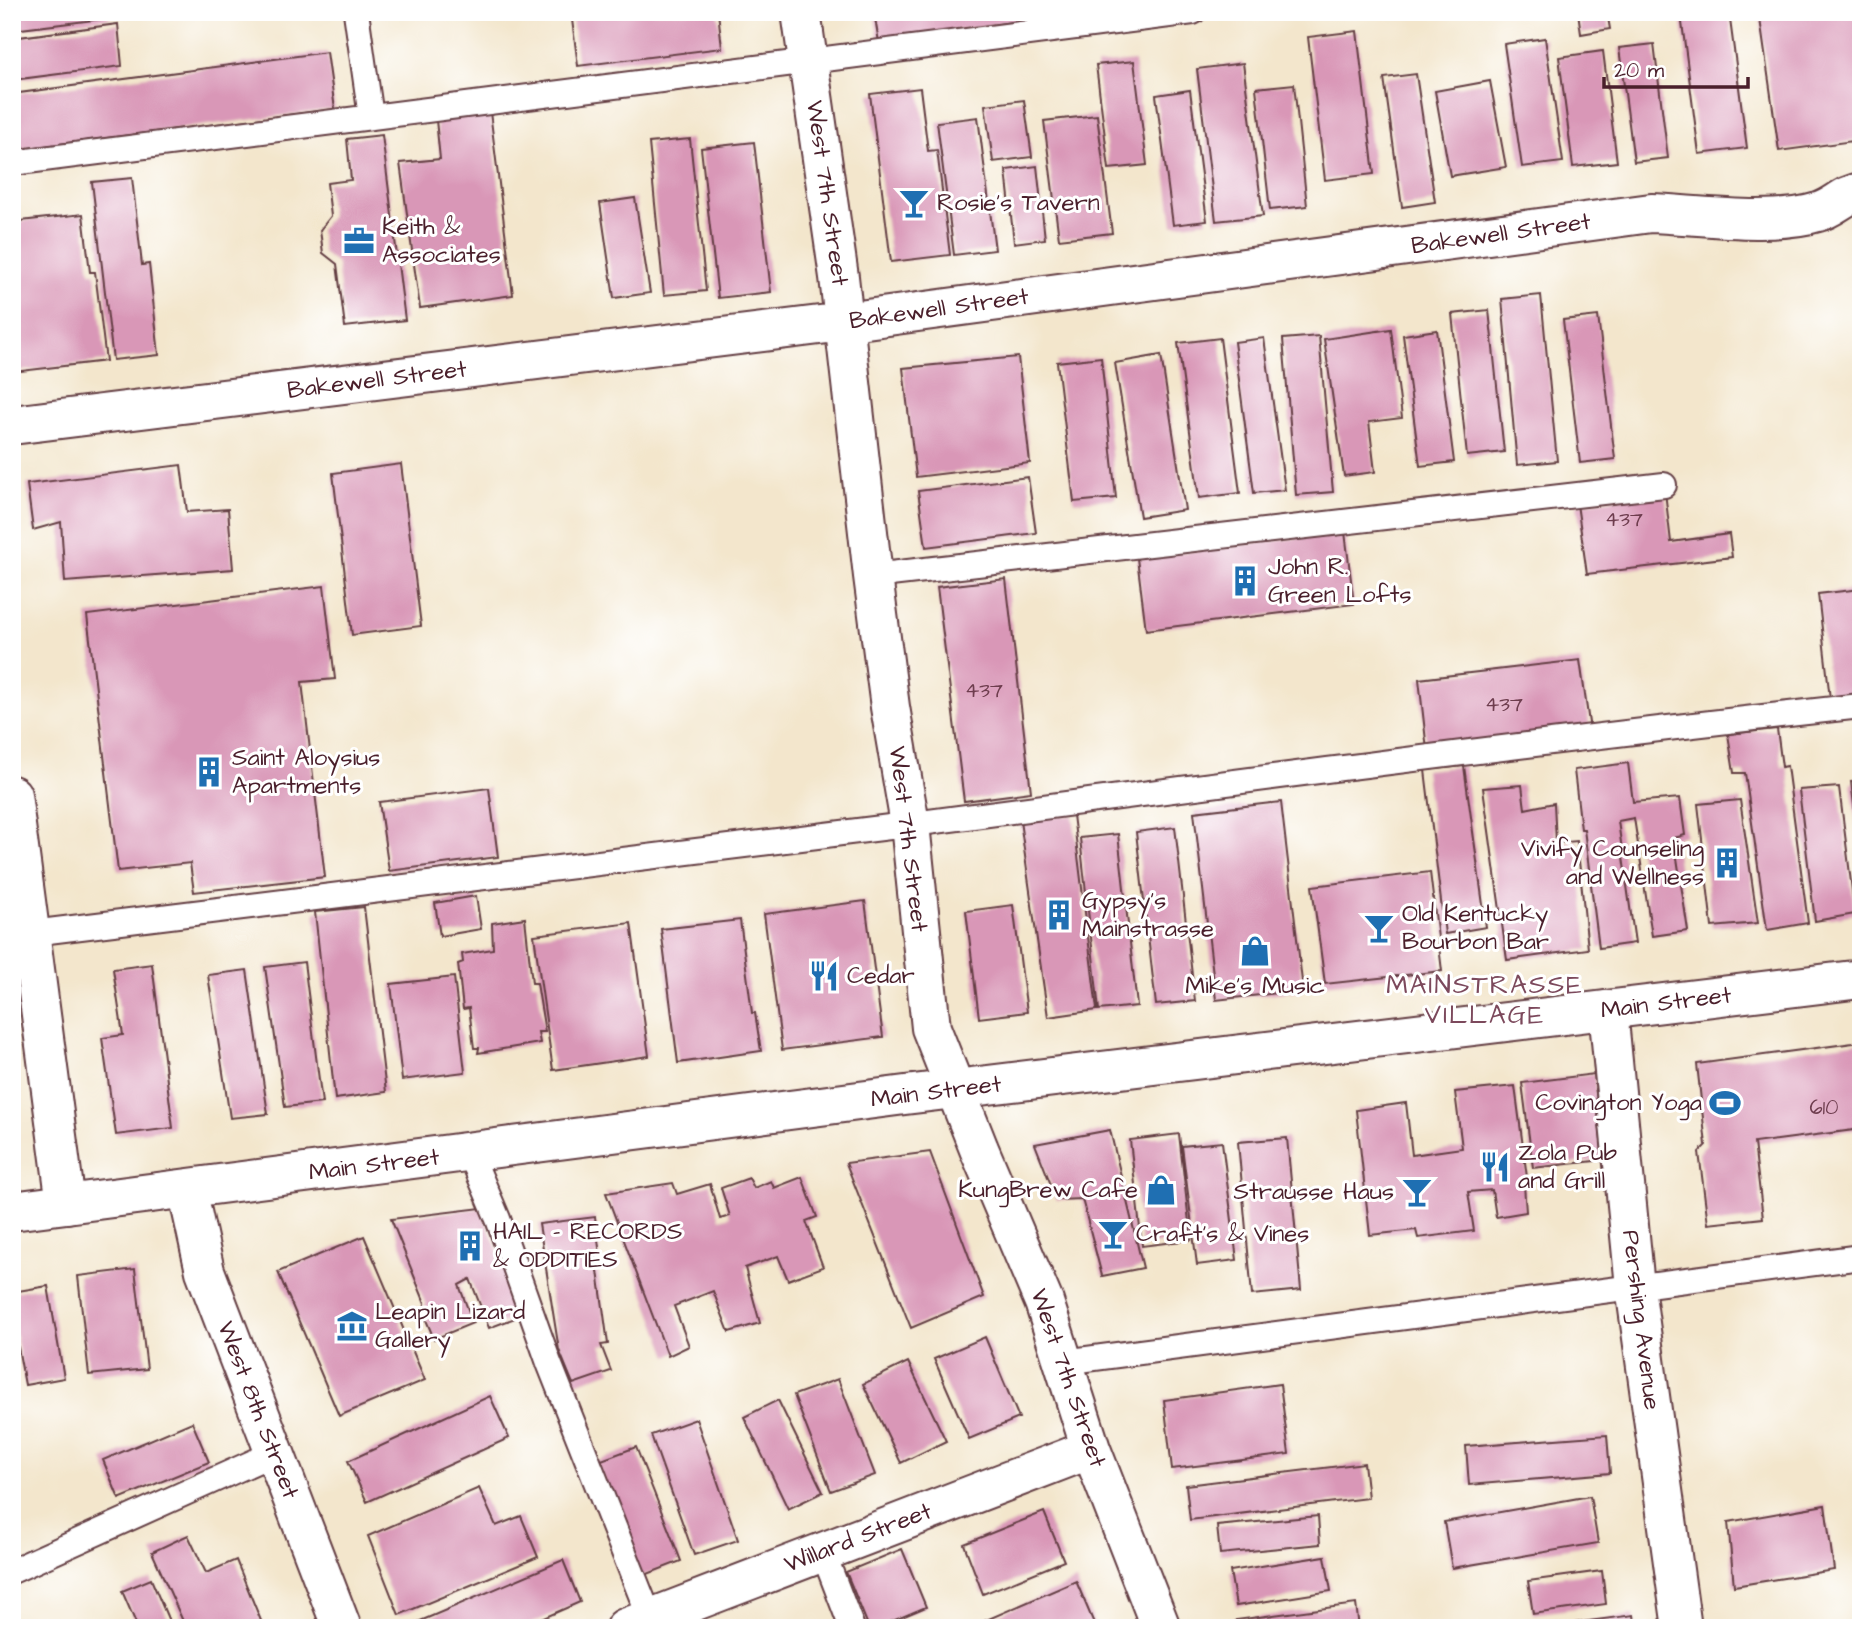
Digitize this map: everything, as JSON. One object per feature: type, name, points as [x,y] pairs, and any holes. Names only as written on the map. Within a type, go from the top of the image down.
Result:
[{"type":"street","name":"West 7th Street","points":[[801,12],[844,322],[890,707],[910,824],[931,1028],[1044,1302],[1091,1449],[1161,1628]]},
{"type":"street","name":"Bakewell Street","points":[[12,425],[844,322],[1651,214],[1781,219],[1820,212],[1849,194],[1861,192]]},
{"type":"street","points":[[12,794],[21,934],[66,1204]]},
{"type":"street","name":"Main Street","points":[[12,1211],[956,1089],[1861,979]]},
{"type":"street","name":"Pershing Avenue","points":[[1608,1010],[1635,1287],[1682,1628]]},
{"type":"street","name":"West 8th Street","points":[[187,1189],[205,1271],[342,1628]]},
{"type":"street","name":"Willard Street","points":[[643,1624],[1091,1449]]},
{"type":"lane","points":[[356,12],[371,117]]},
{"type":"lane","points":[[12,163],[1193,12]]},
{"type":"lane","points":[[873,576],[1664,485]]},
{"type":"lane","points":[[21,934],[1654,729],[1861,706]]},
{"type":"lane","points":[[470,1153],[498,1219],[643,1624]]},
{"type":"lane","points":[[1064,1362],[1861,1257]]},
{"type":"lane","points":[[12,1571],[274,1453]]},
{"type":"lane","points":[[822,1552],[852,1628]]},
{"type":"building","points":[[12,12],[110,12],[111,18],[12,30]]},
{"type":"building","points":[[571,12],[718,12],[722,48],[578,66]]},
{"type":"building","points":[[874,12],[1024,12],[1025,20],[879,42]]},
{"type":"building","points":[[1578,12],[1607,12],[1610,29],[1581,34]]},
{"type":"building","points":[[1729,12],[1747,148],[1699,154],[1681,15]]},
{"type":"building","points":[[1759,12],[1861,12],[1861,140],[1779,151]]},
{"type":"building","points":[[118,24],[122,66],[12,80],[12,38]]},
{"type":"building","points":[[1357,31],[1374,174],[1325,180],[1308,37]]},
{"type":"building","points":[[1545,38],[1563,162],[1522,167],[1504,44]]},
{"type":"building","points":[[1654,44],[1668,158],[1634,162],[1619,48]]},
{"type":"building","points":[[1603,51],[1617,162],[1573,167],[1559,57]]},
{"type":"building","points":[[327,52],[335,109],[12,150],[12,94]]},
{"type":"building","points":[[1134,61],[1147,165],[1109,169],[1096,65]]},
{"type":"building","points":[[1243,63],[1263,216],[1216,221],[1197,69]]},
{"type":"building","points":[[1416,74],[1435,202],[1402,207],[1384,78]]},
{"type":"building","points":[[1490,81],[1506,167],[1450,176],[1435,91]]},
{"type":"building","points":[[1294,84],[1307,206],[1270,210],[1256,88]]},
{"type":"building","name":"Rosie's Tavern","points":[[920,88],[928,151],[937,150],[950,255],[891,262],[870,94]]},
{"type":"building","points":[[1190,90],[1207,221],[1173,225],[1156,95]]},
{"type":"building","points":[[1024,100],[1032,157],[993,162],[985,105]]},
{"type":"building","points":[[490,112],[513,295],[420,308],[400,163],[440,159],[436,120]]},
{"type":"building","points":[[1097,115],[1112,233],[1059,239],[1044,121]]},
{"type":"building","points":[[978,117],[995,250],[954,255],[937,122]]},
{"type":"building","name":"Keith & Associates","points":[[382,135],[405,320],[345,327],[337,264],[323,253],[320,230],[331,216],[327,183],[351,180],[347,139]]},
{"type":"building","points":[[690,139],[706,291],[664,295],[649,143]]},
{"type":"building","points":[[754,142],[771,292],[718,298],[701,148]]},
{"type":"building","points":[[1037,166],[1045,239],[1014,243],[1006,170]]},
{"type":"building","points":[[132,178],[142,265],[149,264],[159,355],[113,360],[92,182]]},
{"type":"building","points":[[635,198],[650,293],[614,298],[600,203]]},
{"type":"building","points":[[83,214],[90,272],[95,272],[106,361],[13,372],[12,222]]},
{"type":"building","points":[[1541,295],[1557,461],[1517,465],[1502,299]]},
{"type":"building","points":[[1489,310],[1504,452],[1467,456],[1452,314]]},
{"type":"building","points":[[1598,316],[1615,459],[1580,463],[1563,320]]},
{"type":"building","points":[[1391,329],[1402,418],[1369,422],[1375,472],[1344,476],[1324,339]]},
{"type":"building","points":[[1437,330],[1454,462],[1420,466],[1403,335]]},
{"type":"building","points":[[1319,336],[1333,492],[1296,495],[1283,339]]},
{"type":"building","points":[[1220,338],[1240,493],[1199,498],[1178,343]]},
{"type":"building","points":[[1264,338],[1285,490],[1254,493],[1234,342]]},
{"type":"building","points":[[1161,355],[1185,510],[1140,517],[1115,363]]},
{"type":"building","points":[[1018,357],[1030,463],[916,477],[903,368]]},
{"type":"building","points":[[1101,357],[1116,498],[1074,502],[1057,362]]},
{"type":"building","points":[[401,464],[421,626],[352,635],[333,473]]},
{"type":"building","points":[[181,465],[187,512],[228,509],[233,569],[65,582],[61,522],[33,530],[27,484]]},
{"type":"building","points":[[1028,477],[1036,533],[926,547],[918,491]]},
{"type":"building","points":[[1665,492],[1671,542],[1729,534],[1732,557],[1587,574],[1577,504]]},
{"type":"building","name":"John R. Green Lofts","points":[[1345,532],[1354,604],[1146,630],[1137,558]]},
{"type":"building","points":[[1006,579],[1031,792],[964,801],[937,587]]},
{"type":"building","name":"Saint Aloysius Apartments","points":[[324,586],[335,679],[302,682],[325,877],[194,892],[190,863],[118,871],[87,615]]},
{"type":"building","points":[[1861,589],[1861,696],[1830,699],[1818,594]]},
{"type":"building","name":"John R. Green Lofts","points":[[1580,660],[1590,730],[1427,750],[1419,679]]},
{"type":"building","points":[[1777,729],[1782,767],[1787,766],[1808,923],[1767,930],[1745,773],[1734,773],[1728,734]]},
{"type":"building","points":[[1628,763],[1633,802],[1680,798],[1685,835],[1674,838],[1688,931],[1652,936],[1634,818],[1618,821],[1635,943],[1599,948],[1574,770]]},
{"type":"building","points":[[1464,766],[1486,927],[1445,934],[1425,770]]},
{"type":"building","points":[[1861,781],[1861,843],[1859,843],[1851,782]]},
{"type":"building","points":[[1522,785],[1525,809],[1554,803],[1556,843],[1577,841],[1588,949],[1507,960],[1483,788]]},
{"type":"building","points":[[1839,787],[1855,914],[1815,921],[1799,790]]},
{"type":"building","points":[[489,788],[498,857],[389,871],[379,802]]},
{"type":"building","name":"Vivify Counseling and Wellness","points":[[1740,800],[1758,923],[1712,927],[1698,804]]},
{"type":"building","points":[[1281,802],[1303,990],[1216,1000],[1194,812]]},
{"type":"building","name":"Gypsy's Mainstrasse","points":[[1073,815],[1097,1010],[1048,1017],[1020,821]]},
{"type":"building","points":[[1175,827],[1195,1001],[1156,1005],[1136,832]]},
{"type":"building","points":[[1118,834],[1137,1006],[1099,1010],[1080,838]]},
{"type":"building","points":[[1430,872],[1442,971],[1325,984],[1312,886]]},
{"type":"building","points":[[476,896],[481,929],[440,936],[435,903]]},
{"type":"building","name":"Cedar","points":[[865,901],[883,1037],[782,1050],[764,914]]},
{"type":"building","points":[[1013,905],[1027,1012],[979,1018],[966,911]]},
{"type":"building","points":[[364,907],[386,1092],[335,1099],[315,912]]},
{"type":"building","points":[[525,918],[532,983],[537,983],[545,1032],[538,1032],[540,1043],[478,1053],[479,1048],[474,1048],[469,1008],[463,1009],[458,964],[463,962],[462,954],[493,949],[492,923]]},
{"type":"building","points":[[740,920],[752,1013],[755,1013],[761,1051],[678,1063],[661,929]]},
{"type":"building","points":[[631,923],[649,1056],[553,1070],[534,935]]},
{"type":"building","points":[[304,962],[322,1103],[285,1107],[265,967]]},
{"type":"building","points":[[152,964],[173,1128],[116,1135],[102,1038],[123,1035],[113,969]]},
{"type":"building","points":[[247,970],[268,1114],[230,1118],[208,975]]},
{"type":"building","points":[[454,977],[465,1072],[402,1080],[391,984]]},
{"type":"building","points":[[1861,1042],[1861,1129],[1754,1143],[1763,1218],[1708,1224],[1699,1152],[1706,1145],[1697,1064]]},
{"type":"building","points":[[1594,1074],[1603,1160],[1533,1168],[1522,1083]]},
{"type":"building","name":"Strausse Haus","points":[[1515,1086],[1528,1185],[1524,1185],[1526,1212],[1496,1217],[1492,1190],[1468,1192],[1474,1231],[1418,1238],[1416,1230],[1370,1235],[1356,1110],[1406,1103],[1412,1155],[1462,1148],[1455,1092]]},
{"type":"building","name":"Craft's & Vines","points":[[1110,1130],[1143,1268],[1102,1276],[1082,1199],[1057,1200],[1035,1144]]},
{"type":"building","name":"KungBrew Cafe","points":[[1179,1134],[1191,1240],[1142,1246],[1130,1140]]},
{"type":"building","points":[[1287,1138],[1301,1290],[1252,1295],[1238,1142]]},
{"type":"building","points":[[1222,1142],[1237,1260],[1197,1265],[1182,1146]]},
{"type":"building","points":[[930,1152],[984,1297],[911,1328],[846,1163]]},
{"type":"building","points":[[802,1177],[817,1217],[806,1221],[823,1267],[788,1280],[778,1256],[745,1268],[760,1323],[729,1332],[713,1291],[674,1306],[689,1346],[668,1356],[606,1193],[673,1183],[677,1194],[710,1184],[720,1219],[730,1216],[721,1188],[749,1178],[754,1188],[771,1181],[774,1188]]},
{"type":"building","points":[[481,1208],[523,1315],[489,1328],[470,1279],[459,1285],[473,1323],[434,1339],[424,1315],[425,1303],[391,1219]]},
{"type":"building","points":[[595,1217],[600,1255],[596,1256],[608,1344],[601,1345],[611,1371],[573,1384],[559,1350],[539,1224]]},
{"type":"building","name":"Leapin Lizard Gallery","points":[[364,1236],[425,1380],[339,1416],[278,1272]]},
{"type":"building","points":[[135,1269],[147,1369],[89,1375],[78,1276]]},
{"type":"building","points":[[48,1286],[64,1378],[25,1385],[12,1315],[12,1292]]},
{"type":"building","points":[[985,1337],[1019,1418],[969,1439],[934,1359]]},
{"type":"building","points":[[908,1362],[946,1441],[901,1463],[863,1384]]},
{"type":"building","points":[[838,1379],[875,1475],[831,1491],[794,1395]]},
{"type":"building","points":[[1280,1384],[1289,1454],[1172,1469],[1164,1400]]},
{"type":"building","points":[[490,1396],[509,1438],[367,1502],[348,1461]]},
{"type":"building","points":[[778,1400],[823,1492],[788,1509],[744,1417]]},
{"type":"building","points":[[696,1419],[738,1540],[694,1555],[651,1435]]},
{"type":"building","points":[[192,1422],[209,1462],[119,1499],[103,1460]]},
{"type":"building","points":[[1607,1435],[1610,1473],[1469,1485],[1466,1446]]},
{"type":"building","points":[[636,1447],[681,1561],[640,1577],[596,1462]]},
{"type":"building","points":[[1364,1463],[1368,1498],[1190,1520],[1186,1485]]},
{"type":"building","points":[[479,1488],[496,1526],[521,1516],[538,1557],[399,1615],[368,1536]]},
{"type":"building","points":[[1590,1496],[1598,1543],[1452,1568],[1444,1522]]},
{"type":"building","points":[[1825,1505],[1834,1570],[1734,1586],[1728,1522]]},
{"type":"building","points":[[1044,1512],[1064,1561],[983,1594],[964,1544]]},
{"type":"building","points":[[1318,1516],[1320,1544],[1220,1554],[1217,1526]]},
{"type":"building","points":[[188,1535],[206,1573],[236,1560],[264,1628],[186,1628],[152,1552]]},
{"type":"building","points":[[902,1549],[926,1607],[876,1628],[869,1628],[846,1572]]},
{"type":"building","points":[[1325,1556],[1331,1591],[1236,1606],[1230,1571]]},
{"type":"building","points":[[563,1560],[580,1602],[521,1628],[404,1628]]},
{"type":"building","points":[[1602,1571],[1606,1604],[1533,1614],[1528,1581]]},
{"type":"building","points":[[151,1579],[172,1628],[138,1628],[122,1591]]},
{"type":"building","points":[[1076,1581],[1096,1628],[968,1628]]},
{"type":"building","points":[[1356,1604],[1359,1628],[1237,1628],[1236,1620]]},
{"type":"building","points":[[1633,1615],[1635,1628],[1551,1628],[1551,1626]]},
{"type":"place","name":"Rosie's Tavern","points":[[914,203]]},
{"type":"place","name":"Keith & Associates","points":[[359,241]]},
{"type":"place","name":"John R. Green Lofts","points":[[1245,581]]},
{"type":"place","name":"Saint Aloysius Apartments","points":[[209,772]]},
{"type":"place","name":"Vivify Counseling and Wellness","points":[[1727,863]]},
{"type":"place","name":"Gypsy's Mainstrasse","points":[[1059,915]]},
{"type":"place","name":"Old Kentucky Bourbon Bar","points":[[1379,928]]},
{"type":"place","name":"Mike's Music","points":[[1255,951]]},
{"type":"place","name":"Cedar","points":[[824,976]]},
{"type":"place","name":"Covington Yoga","points":[[1725,1103]]},
{"type":"place","name":"Zola Pub and Grill","points":[[1495,1167]]},
{"type":"place","name":"KungBrew Cafe","points":[[1161,1190]]},
{"type":"place","name":"Strausse Haus","points":[[1417,1192]]},
{"type":"place","name":"Craft's & Vines","points":[[1113,1234]]},
{"type":"place","name":"HAIL - RECORDS & ODDITIES","points":[[470,1246]]},
{"type":"place","name":"Leapin Lizard Gallery","points":[[352,1326]]},
{"type":"district","name":"MAINSTRASSE VILLAGE","points":[[1485,1000]]}]
